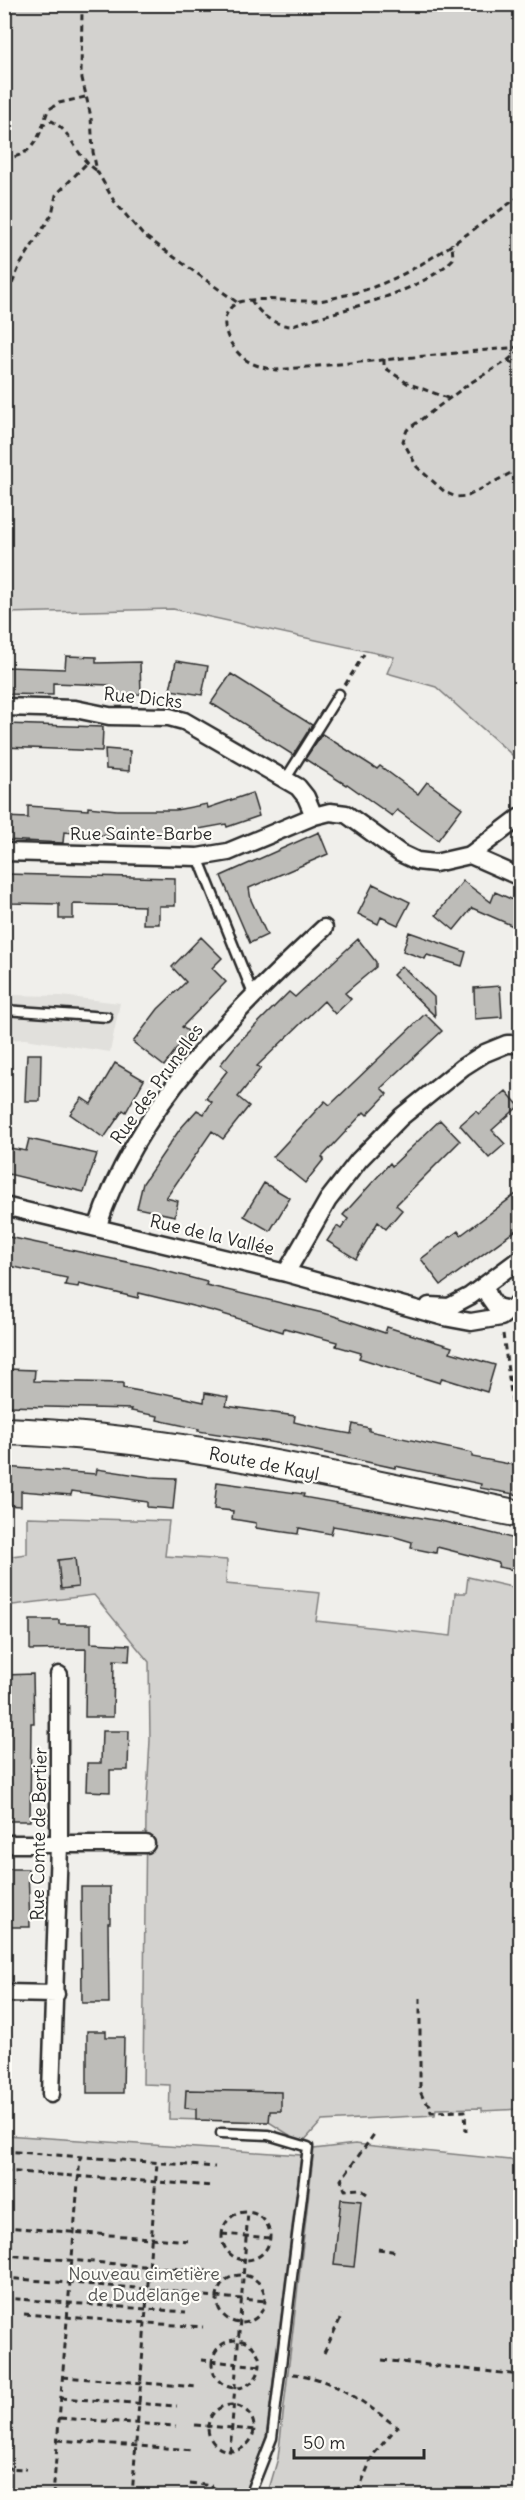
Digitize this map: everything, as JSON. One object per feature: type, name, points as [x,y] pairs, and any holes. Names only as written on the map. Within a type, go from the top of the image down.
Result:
[{"type":"main road","name":"Route de Kayl","points":[[4,1431],[60,1434],[224,1455],[520,1514]]},
{"type":"street","name":"Rue Dicks","points":[[4,707],[75,709],[109,716],[169,717],[184,721],[297,787],[306,797],[314,816]]},
{"type":"street","name":"Rue Sainte-Barbe","points":[[4,852],[198,857],[228,852],[314,816],[330,812],[346,814],[400,853],[417,861],[435,862],[470,855],[520,817]]},
{"type":"street","points":[[470,855],[520,877]]},
{"type":"street","name":"Rue des Prunelles","points":[[97,1228],[108,1195],[128,1157],[162,1105],[214,1036],[253,994],[324,928]]},
{"type":"street","points":[[286,1273],[327,1200],[359,1160],[401,1117],[463,1067],[485,1053],[507,1044],[520,1044]]},
{"type":"street","name":"Rue de la Vallée","points":[[4,1206],[286,1273],[444,1317],[471,1322],[511,1310]]},
{"type":"street","name":"Rue de la Vallée","points":[[410,1306],[449,1306],[485,1286],[520,1259]]},
{"type":"street","points":[[485,1286],[496,1307],[511,1310]]},
{"type":"street","name":"Rue Comte de Bertier","points":[[51,2094],[59,1844],[59,1675]]},
{"type":"street","points":[[4,1844],[146,1844]]},
{"type":"street","points":[[4,1993],[56,1994]]},
{"type":"lane","points":[[285,780],[339,694]]},
{"type":"lane","points":[[198,857],[253,994]]},
{"type":"lane","points":[[4,1010],[107,1017]]},
{"type":"lane","points":[[220,2133],[268,2135],[308,2148],[272,2438],[249,2496]]},
{"type":"path","points":[[80,4],[82,11],[81,74],[91,117],[93,152],[98,171],[114,201],[142,234],[238,303]]},
{"type":"path","points":[[4,158],[21,155],[38,141],[48,110],[59,103],[85,97]]},
{"type":"path","points":[[43,125],[52,121],[61,126],[86,164],[98,171]]},
{"type":"path","points":[[4,303],[20,265],[52,214],[56,195],[86,164]]},
{"type":"path","points":[[520,196],[453,243],[384,283],[318,301],[251,300],[238,303],[227,313],[224,323],[227,338],[246,360],[258,366],[276,370],[520,348]]},
{"type":"path","points":[[251,300],[259,312],[277,325],[290,326],[406,289],[442,270],[453,259],[453,243]]},
{"type":"path","points":[[520,348],[507,361],[470,383],[407,430],[403,441],[417,467],[445,492],[456,497],[468,496],[520,468]]},
{"type":"path","points":[[384,359],[384,367],[407,383],[450,399]]},
{"type":"path","points":[[507,361],[520,365]]},
{"type":"path","points":[[339,694],[364,654]]},
{"type":"path","points":[[511,1310],[516,1430],[520,1431]]},
{"type":"path","points":[[420,1998],[420,2091],[424,2100],[430,2104],[430,2112],[465,2111],[465,2132]]},
{"type":"path","points":[[367,2194],[360,2189],[345,2190],[341,2180],[375,2133]]},
{"type":"path","points":[[4,2151],[215,2167]]},
{"type":"path","points":[[4,2492],[53,2496],[80,2157]]},
{"type":"path","points":[[132,2496],[157,2163]]},
{"type":"path","points":[[4,2171],[213,2186]]},
{"type":"path","points":[[241,2212],[248,2212],[262,2218],[267,2223],[270,2238],[268,2245],[259,2256],[244,2260],[230,2254],[222,2234],[228,2220],[241,2212]]},
{"type":"path","points":[[230,2452],[248,2212]]},
{"type":"path","points":[[4,2227],[190,2241]]},
{"type":"path","points":[[222,2234],[270,2238]]},
{"type":"path","points":[[378,2249],[398,2252]]},
{"type":"path","points":[[4,2255],[207,2271]]},
{"type":"path","points":[[243,2275],[257,2281],[265,2301],[259,2315],[247,2322],[239,2323],[232,2321],[221,2312],[217,2298],[223,2283],[235,2276],[243,2275]]},
{"type":"path","points":[[4,2278],[187,2292]]},
{"type":"path","points":[[205,2296],[265,2301]]},
{"type":"path","points":[[4,2298],[186,2312]]},
{"type":"path","points":[[24,2314],[203,2327]]},
{"type":"path","points":[[324,2353],[342,2315]]},
{"type":"path","points":[[238,2339],[252,2345],[260,2358],[261,2366],[259,2373],[249,2385],[235,2388],[220,2382],[213,2369],[212,2361],[218,2348],[231,2340],[238,2339]]},
{"type":"path","points":[[201,2360],[261,2366]]},
{"type":"path","points":[[382,2360],[520,2375]]},
{"type":"path","points":[[280,2372],[311,2376],[333,2384],[370,2406],[397,2427],[373,2455],[361,2475],[356,2496]]},
{"type":"path","points":[[63,2377],[198,2387]]},
{"type":"path","points":[[61,2398],[177,2406]]},
{"type":"path","points":[[233,2405],[240,2407],[251,2416],[255,2430],[249,2444],[230,2452],[216,2446],[211,2441],[208,2426],[209,2419],[219,2408],[233,2405]]},
{"type":"path","points":[[60,2418],[176,2426]]},
{"type":"path","points":[[195,2425],[255,2430]]},
{"type":"path","points":[[58,2440],[193,2450]]},
{"type":"path","points":[[4,2468],[27,2469]]},
{"type":"path","points":[[190,2483],[211,2486],[226,2496]]},
{"type":"shaded area","points":[[5,995],[61,996],[120,1003],[110,1052],[25,1039],[5,1040]]},
{"type":"green space","points":[[4,5],[520,5],[520,762],[436,687],[387,673],[394,657],[173,609],[5,613]]},
{"type":"green space","points":[[27,1517],[169,1521],[165,1556],[227,1560],[226,1584],[320,1593],[316,1621],[451,1636],[455,1593],[466,1593],[468,1577],[520,1589],[520,2109],[482,2111],[482,2108],[436,2109],[435,2115],[322,2121],[302,2143],[269,2122],[169,2119],[170,2085],[143,2084],[146,1814],[150,1740],[149,1662],[94,1595],[5,1606],[4,1557],[27,1554]]},
{"type":"green space","name":"Nouveau cimetière de Dudelange","points":[[5,2135],[301,2155],[266,2437],[245,2495],[5,2495]]},
{"type":"green space","points":[[355,2144],[520,2161],[520,2495],[267,2496],[278,2458],[314,2149]]},
{"type":"building","points":[[66,656],[96,657],[96,663],[140,662],[141,694],[110,695],[109,685],[53,683],[53,695],[6,694],[7,667],[65,669]]},
{"type":"building","points":[[176,661],[208,666],[202,695],[170,690]]},
{"type":"building","points":[[231,674],[312,725],[293,755],[211,703]]},
{"type":"building","points":[[4,724],[103,727],[102,751],[4,747]]},
{"type":"building","points":[[322,734],[377,769],[380,766],[418,794],[427,782],[462,808],[438,840],[397,810],[392,816],[347,784],[305,759]]},
{"type":"building","points":[[105,749],[130,751],[129,771],[106,769]]},
{"type":"building","points":[[252,793],[259,816],[227,827],[226,824],[160,836],[111,836],[64,832],[63,843],[4,840],[4,817],[28,818],[28,806],[88,810],[88,807],[117,810],[176,810],[207,804],[208,808]]},
{"type":"building","points":[[319,832],[328,854],[249,888],[251,900],[267,935],[250,943],[221,876]]},
{"type":"building","points":[[4,874],[175,878],[175,906],[159,906],[159,924],[143,924],[144,906],[73,904],[73,919],[59,919],[59,904],[9,903],[8,893],[4,893]]},
{"type":"building","points":[[463,881],[491,902],[495,892],[520,903],[520,929],[472,908],[454,930],[436,915]]},
{"type":"building","points":[[373,884],[410,902],[398,925],[381,917],[378,924],[358,914]]},
{"type":"building","points":[[409,932],[466,952],[462,966],[427,955],[425,959],[403,951]]},
{"type":"building","points":[[201,937],[222,958],[212,968],[226,982],[182,1027],[189,1032],[164,1066],[133,1042],[158,1009],[186,982],[172,967]]},
{"type":"building","points":[[358,939],[376,962],[376,967],[345,993],[351,999],[335,1014],[324,1001],[257,1066],[261,1068],[238,1097],[249,1106],[223,1139],[212,1131],[166,1198],[178,1201],[175,1216],[137,1208],[143,1183],[180,1129],[197,1110],[204,1114],[212,1102],[206,1098],[227,1071],[220,1065],[237,1044],[289,992],[295,997]]},
{"type":"building","points":[[402,966],[434,997],[435,1016],[393,975]]},
{"type":"building","points":[[500,986],[502,1017],[475,1019],[474,988]]},
{"type":"building","points":[[425,1014],[442,1031],[381,1088],[387,1094],[367,1115],[364,1112],[322,1157],[324,1159],[305,1183],[273,1157],[325,1101],[330,1105]]},
{"type":"building","points":[[27,1054],[41,1054],[40,1101],[25,1101]]},
{"type":"building","points":[[115,1063],[144,1080],[126,1112],[123,1110],[104,1138],[70,1114],[82,1098],[91,1104]]},
{"type":"building","points":[[506,1091],[519,1106],[492,1130],[505,1144],[489,1158],[460,1125],[476,1111],[479,1114]]},
{"type":"building","points":[[440,1120],[460,1141],[396,1205],[402,1210],[386,1229],[378,1222],[356,1259],[327,1241],[337,1226],[341,1229],[348,1219],[343,1215],[390,1163],[392,1166]]},
{"type":"building","points":[[29,1139],[97,1154],[84,1192],[4,1173],[4,1147],[26,1151]]},
{"type":"building","points":[[264,1183],[290,1198],[270,1231],[244,1216]]},
{"type":"building","points":[[520,1191],[520,1227],[441,1285],[421,1259],[458,1231],[461,1235]]},
{"type":"building","points":[[4,1236],[146,1266],[207,1282],[206,1285],[331,1315],[385,1333],[387,1327],[452,1347],[450,1352],[495,1365],[487,1392],[442,1378],[440,1383],[359,1358],[361,1353],[336,1346],[337,1342],[284,1328],[283,1332],[213,1311],[139,1293],[138,1298],[79,1284],[78,1287],[65,1285],[67,1278],[4,1265]]},
{"type":"building","points":[[7,1369],[35,1370],[34,1381],[123,1383],[123,1388],[162,1395],[163,1393],[204,1402],[205,1393],[228,1397],[226,1406],[295,1416],[294,1422],[323,1429],[351,1434],[353,1424],[369,1428],[369,1431],[472,1453],[472,1457],[520,1466],[520,1495],[480,1488],[481,1484],[395,1466],[395,1468],[289,1445],[198,1431],[199,1429],[157,1420],[158,1416],[131,1411],[132,1409],[4,1406]]},
{"type":"building","points":[[4,1467],[96,1474],[97,1469],[150,1477],[176,1478],[173,1509],[147,1507],[147,1502],[72,1491],[71,1495],[21,1491],[21,1506],[4,1505]]},
{"type":"building","points":[[217,1482],[304,1494],[303,1497],[445,1522],[520,1540],[520,1571],[498,1567],[499,1563],[437,1547],[436,1553],[411,1548],[412,1542],[392,1536],[333,1526],[331,1534],[299,1528],[298,1534],[256,1528],[256,1523],[232,1519],[233,1511],[214,1509]]},
{"type":"building","points":[[75,1558],[78,1587],[61,1589],[58,1560]]},
{"type":"building","points":[[30,1620],[59,1620],[59,1624],[91,1624],[91,1643],[130,1645],[129,1661],[114,1660],[113,1717],[85,1717],[86,1649],[30,1650]]},
{"type":"building","points":[[33,1674],[34,1723],[31,1723],[30,1821],[4,1821],[4,1675]]},
{"type":"building","points":[[102,1731],[129,1731],[128,1770],[110,1770],[110,1792],[86,1791],[87,1763],[101,1763]]},
{"type":"building","points":[[4,1869],[28,1869],[30,1927],[6,1927]]},
{"type":"building","points":[[81,1887],[110,1887],[109,2003],[82,2003]]},
{"type":"building","points":[[87,2031],[106,2031],[106,2037],[124,2037],[123,2093],[87,2093]]},
{"type":"building","points":[[186,2090],[281,2092],[281,2111],[270,2111],[269,2122],[196,2120],[196,2109],[185,2108]]},
{"type":"building","points":[[341,2199],[361,2201],[354,2267],[334,2265]]}]
